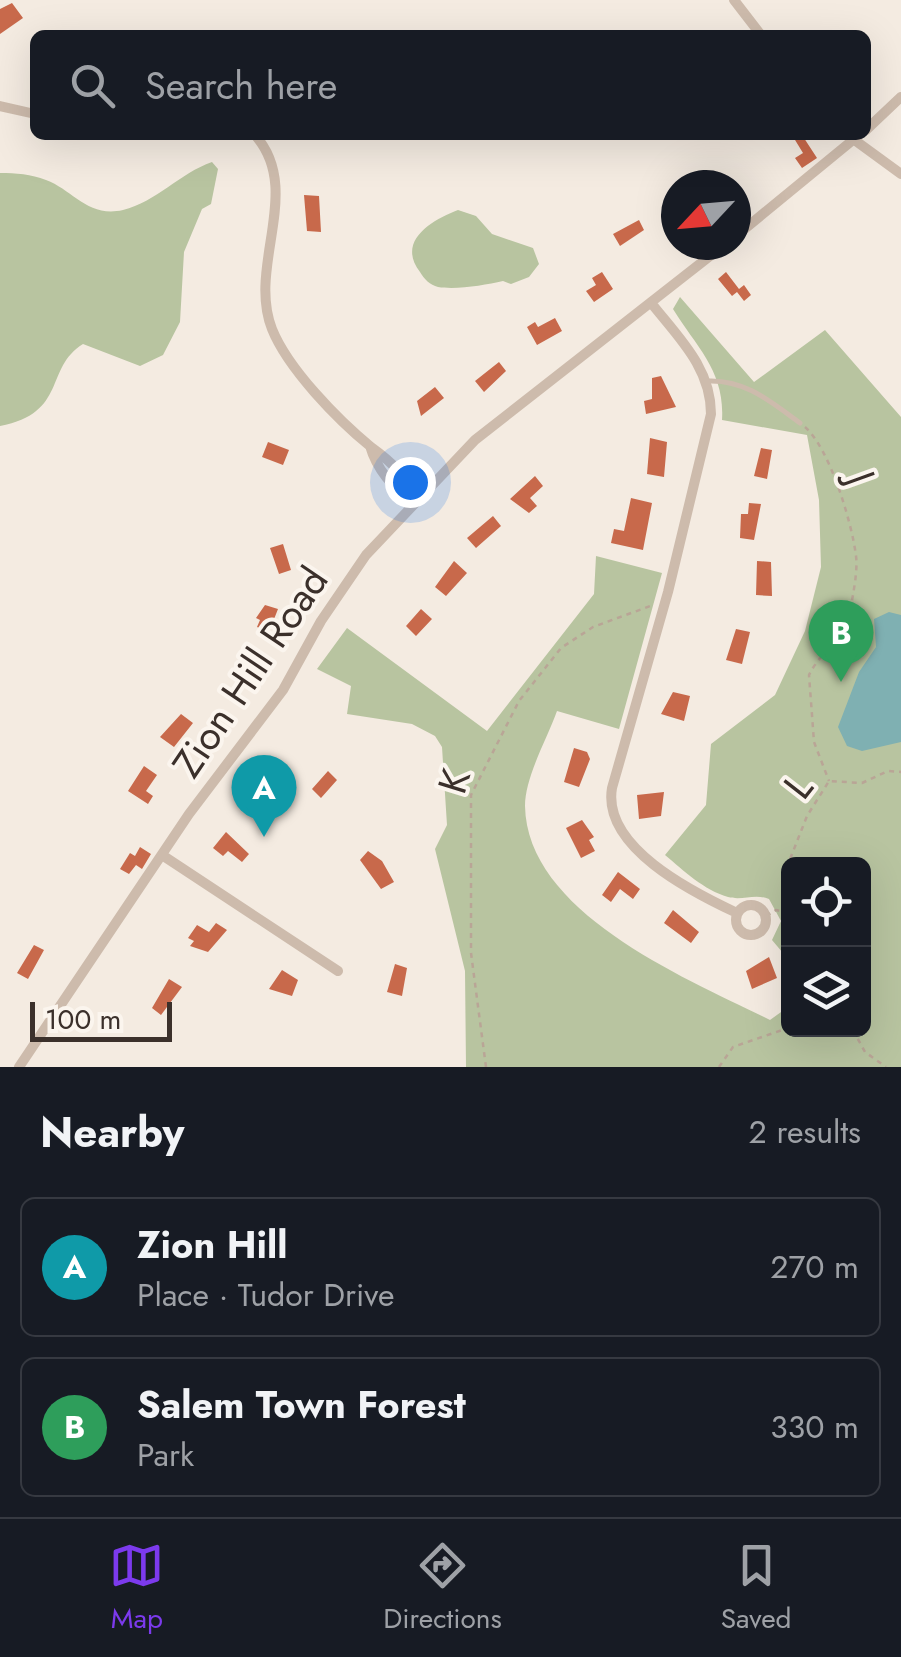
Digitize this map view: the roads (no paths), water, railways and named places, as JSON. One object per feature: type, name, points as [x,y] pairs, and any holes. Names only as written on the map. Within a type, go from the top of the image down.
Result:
[{"type":"street","points":[[734,0],[757,30]]},
{"type":"street","points":[[871,125],[901,97]]},
{"type":"street","points":[[0,106],[30,113]]},
{"type":"street","points":[[259,140],[276,176],[264,293],[271,327],[296,371],[393,466],[412,488],[414,499]]},
{"type":"street","points":[[751,223],[848,140]]},
{"type":"street","points":[[858,140],[901,174]]},
{"type":"street","name":"Zion Hill Road","points":[[19,1067],[162,856],[283,690],[321,622],[366,555],[414,499],[493,426],[706,260]]},
{"type":"street","points":[[652,304],[707,381],[708,433],[666,600],[612,788],[611,811],[620,832],[672,878],[737,913]]},
{"type":"street","points":[[162,856],[338,971]]},
{"type":"street","points":[[755,905],[766,916],[763,930],[750,936],[738,928],[737,913],[744,906],[755,905]]},
{"type":"lane","points":[[707,381],[727,382],[754,391],[800,423]]},
{"type":"water","points":[[889,612],[901,615],[901,742],[862,751],[847,746],[838,727],[859,672],[876,647],[874,619]]},
{"type":"place","name":"Salem Town Forest","points":[[841,682]]},
{"type":"place","name":"Zion Hill","points":[[264,837]]}]
